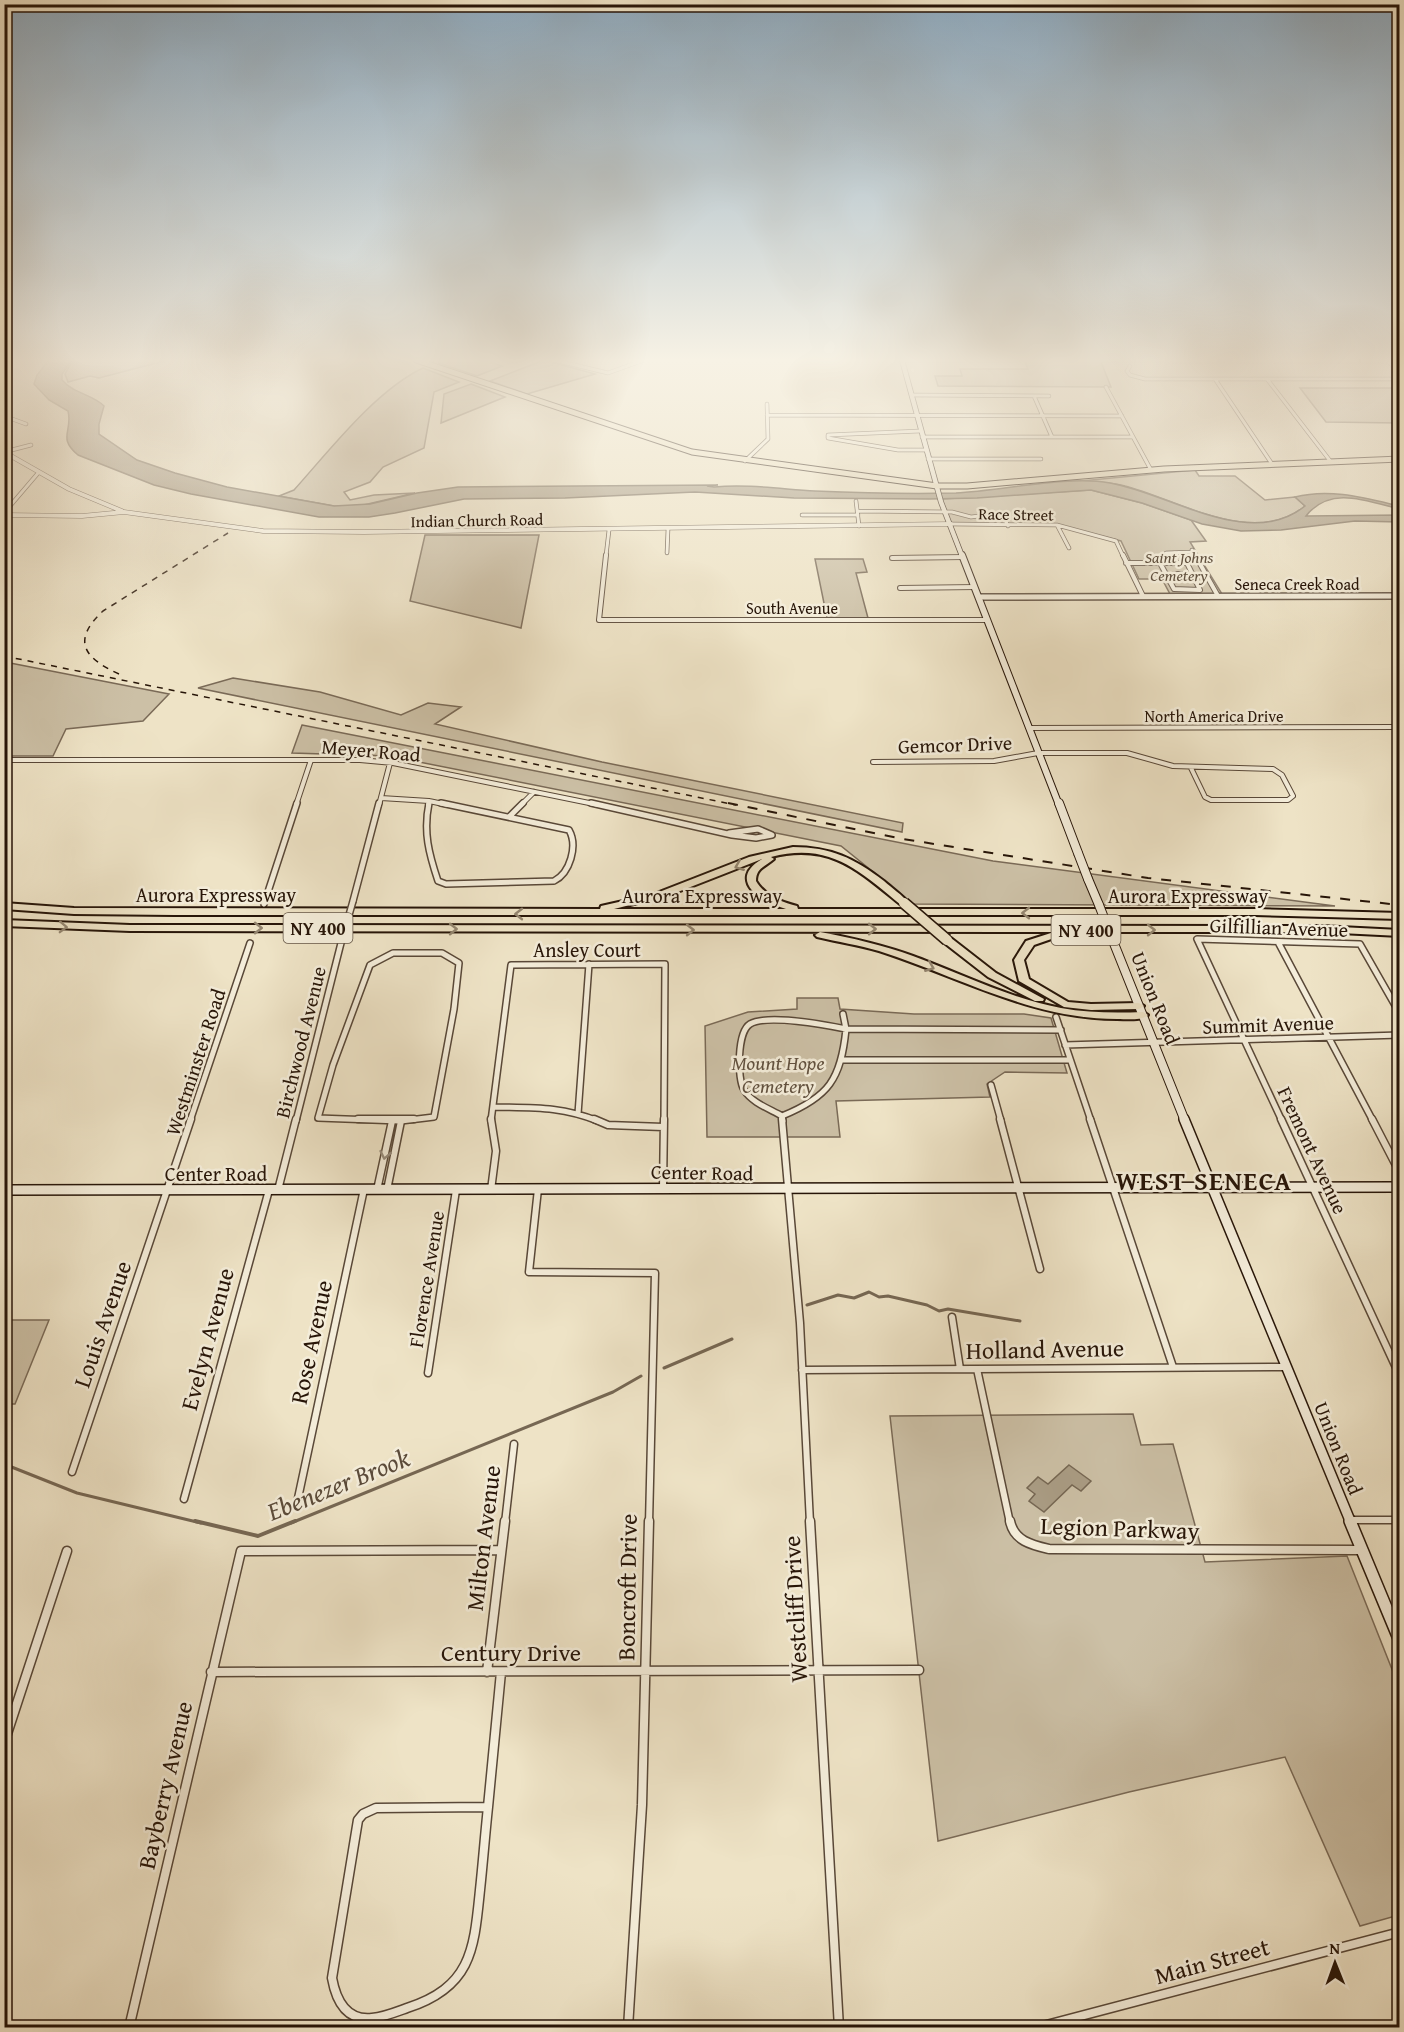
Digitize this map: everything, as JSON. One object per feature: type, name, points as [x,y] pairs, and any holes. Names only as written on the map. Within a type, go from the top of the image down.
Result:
[{"type":"highway","points":[[547,914],[634,903],[673,891],[772,853],[798,848],[816,849],[843,858],[987,978],[1029,1002]]},
{"type":"highway","points":[[830,912],[772,903],[754,888],[752,879],[754,870],[761,862],[792,852],[828,855],[850,866],[900,904]]},
{"type":"highway","name":"Aurora Expressway","points":[[4,906],[123,912],[547,914],[1255,912],[1400,916]]},
{"type":"highway","name":"Aurora Expressway","points":[[4,923],[120,928],[1320,929],[1400,933]]},
{"type":"highway","points":[[772,929],[863,943],[1060,1011],[1090,1015],[1141,1011]]},
{"type":"highway","points":[[1064,1004],[1024,981],[1019,960],[1030,943],[1040,938],[1083,930]]},
{"type":"highway","points":[[943,940],[992,975],[1040,999],[1064,1004],[1141,1011]]},
{"type":"main road","points":[[709,455],[937,488],[1151,470],[1400,459]]},
{"type":"main road","name":"Union Road","points":[[927,455],[941,502],[1078,854],[1360,1550],[1400,1641]]},
{"type":"main road","name":"Center Road","points":[[4,1190],[1400,1187]]},
{"type":"street","points":[[8,455],[69,489],[124,512]]},
{"type":"street","points":[[744,461],[751,455]]},
{"type":"street","points":[[1143,455],[1151,470]]},
{"type":"street","points":[[1266,455],[1272,464]]},
{"type":"street","points":[[1326,455],[1331,462]]},
{"type":"street","points":[[928,459],[1041,459]]},
{"type":"street","points":[[4,514],[39,472]]},
{"type":"street","points":[[856,501],[859,526]]},
{"type":"street","name":"Indian Church Road","points":[[4,514],[82,516],[124,512],[263,531],[609,530],[951,524]]},
{"type":"street","points":[[802,515],[946,512],[971,517],[996,514],[1004,516],[1008,526]]},
{"type":"street","name":"Race Street","points":[[951,524],[1057,525],[1116,541]]},
{"type":"street","points":[[1057,525],[1069,548]]},
{"type":"street","points":[[667,553],[668,529]]},
{"type":"street","name":"South Avenue","points":[[609,530],[599,620],[987,620]]},
{"type":"street","points":[[1116,541],[1143,596]]},
{"type":"street","points":[[1173,563],[1166,553],[1193,551],[1218,596]]},
{"type":"street","points":[[892,558],[963,556]]},
{"type":"street","points":[[1126,563],[1160,563],[1187,563],[1200,590],[1174,590],[1160,563]]},
{"type":"street","points":[[1167,576],[1181,579],[1187,576],[1207,577]]},
{"type":"street","points":[[900,588],[975,587]]},
{"type":"street","name":"Seneca Creek Road","points":[[979,597],[1400,596]]},
{"type":"street","name":"North America Drive","points":[[1029,728],[1400,727]]},
{"type":"street","points":[[1038,753],[1127,753],[1160,765],[1273,770],[1282,775],[1293,796],[1288,800],[1211,800],[1205,797],[1191,768]]},
{"type":"street","name":"Gemcor Drive","points":[[873,762],[994,761],[1038,753]]},
{"type":"street","name":"Meyer Road","points":[[4,760],[390,762],[729,833],[761,839],[772,836],[766,830],[758,829],[729,833]]},
{"type":"street","points":[[264,904],[311,760]]},
{"type":"street","name":"Birchwood Avenue","points":[[273,1190],[390,762]]},
{"type":"street","points":[[509,817],[534,792]]},
{"type":"street","points":[[381,798],[429,801],[569,830],[572,835],[568,872],[563,878],[554,881],[446,884],[438,881],[424,837],[429,801]]},
{"type":"street","name":"Gilfillian Avenue","points":[[1197,939],[1360,944],[1400,1014]]},
{"type":"street","name":"Fremont Avenue","points":[[1197,939],[1400,1376]]},
{"type":"street","points":[[1278,942],[1400,1173]]},
{"type":"street","name":"Westminster Road","points":[[168,1190],[250,943]]},
{"type":"street","points":[[393,953],[442,953],[459,963],[454,1010],[434,1118],[392,1121],[318,1118],[333,1065],[370,965],[393,953]]},
{"type":"street","points":[[578,1113],[589,964]]},
{"type":"street","name":"Ansley Court","points":[[491,1190],[496,1151],[491,1119],[511,965],[589,964],[665,964],[663,1188]]},
{"type":"street","points":[[843,1014],[846,1029],[842,1060],[821,1097],[799,1110],[782,1116],[759,1103],[744,1089],[740,1079],[740,1050],[745,1029],[751,1023],[813,1022],[846,1029],[1060,1030]]},
{"type":"street","points":[[1056,1017],[1173,1367]]},
{"type":"street","name":"Summit Avenue","points":[[1065,1045],[1400,1035]]},
{"type":"street","points":[[842,1060],[1070,1060]]},
{"type":"street","points":[[991,1085],[1040,1269]]},
{"type":"street","points":[[493,1107],[545,1107],[578,1113],[608,1125],[663,1127]]},
{"type":"street","name":"Westcliff Drive","points":[[782,1116],[791,1190],[839,2028]]},
{"type":"street","points":[[382,1190],[392,1121]]},
{"type":"street","points":[[382,1190],[401,1121]]},
{"type":"street","name":"Louis Avenue","points":[[72,1472],[168,1190]]},
{"type":"street","name":"Evelyn Avenue","points":[[184,1499],[273,1190]]},
{"type":"street","name":"Rose Avenue","points":[[297,1503],[364,1190]]},
{"type":"street","name":"Florence Avenue","points":[[428,1373],[456,1190]]},
{"type":"street","name":"Boncroft Drive","points":[[538,1190],[529,1272],[655,1273],[642,1805],[628,2028]]},
{"type":"street","points":[[952,1317],[960,1369]]},
{"type":"street","name":"Holland Avenue","points":[[802,1370],[1287,1367]]},
{"type":"street","name":"Legion Parkway","points":[[977,1369],[1011,1526],[1026,1544],[1049,1549],[1360,1550]]},
{"type":"street","name":"Milton Avenue","points":[[487,1672],[514,1444]]},
{"type":"street","points":[[1348,1520],[1400,1520]]},
{"type":"street","name":"Bayberry Avenue","points":[[129,2028],[241,1551],[501,1550]]},
{"type":"street","points":[[4,1743],[67,1551]]},
{"type":"street","name":"Century Drive","points":[[211,1672],[919,1670]]},
{"type":"street","points":[[488,1807],[376,1808],[363,1814],[358,1820],[332,1978],[336,1998],[349,2013],[366,2019],[378,2018],[418,2006],[444,1990],[465,1966],[475,1942],[488,1807],[501,1672]]},
{"type":"street","name":"Main Street","points":[[1035,2028],[1400,1932]]},
{"type":"green space","points":[[325,455],[409,455],[383,467],[370,482],[344,492],[350,500],[374,495],[415,493],[355,507],[334,506],[279,496],[294,490]]},
{"type":"green space","points":[[1195,470],[1199,476],[1235,476],[1265,500],[1295,497],[1305,506],[1285,518],[1263,523],[1239,522],[1192,510],[1117,484],[1060,483]]},
{"type":"green space","name":"Saint Johns Cemetery","points":[[1091,490],[1142,503],[1191,520],[1206,541],[1190,542],[1222,594],[1170,594],[1162,579],[1139,579],[1121,541],[1057,525],[951,524],[942,499]]},
{"type":"green space","points":[[425,535],[539,535],[521,628],[410,601]]},
{"type":"green space","points":[[815,559],[863,559],[867,572],[856,573],[868,618],[827,618]]},
{"type":"green space","points":[[5,662],[169,694],[143,721],[66,729],[53,756],[5,756]]},
{"type":"green space","points":[[233,678],[320,692],[401,715],[428,703],[461,707],[435,724],[602,762],[903,823],[902,832],[198,688]]},
{"type":"green space","points":[[302,725],[993,861],[1335,906],[913,904],[841,846],[389,756],[292,753]]},
{"type":"green space","name":"Mount Hope Cemetery","points":[[797,998],[838,998],[840,1009],[914,1014],[1024,1014],[1051,1018],[1067,1073],[1005,1072],[987,1084],[990,1097],[836,1101],[840,1137],[707,1137],[705,1026],[748,1012],[797,1009]]},
{"type":"green space","points":[[5,1320],[49,1320],[15,1404],[5,1404]]},
{"type":"green space","points":[[1133,1414],[1141,1445],[1173,1444],[1205,1562],[1347,1556],[1399,1687],[1399,1915],[1360,1926],[1285,1757],[1129,1792],[938,1841],[890,1416]]},
{"type":"shaded area","points":[[78,455],[129,455],[137,460],[175,473],[227,487],[334,506],[370,504],[417,493],[458,487],[718,485],[707,486],[752,486],[850,492],[956,493],[1055,482],[1093,481],[1133,489],[1209,515],[1235,521],[1260,523],[1283,518],[1305,506],[1295,497],[1321,493],[1360,497],[1399,506],[1399,509],[1362,500],[1338,498],[1316,506],[1306,516],[1399,515],[1399,522],[1355,521],[1281,530],[1241,531],[1202,524],[1142,503],[1091,490],[929,499],[794,498],[695,492],[565,498],[464,499],[369,517],[319,517],[154,485]]},
{"type":"shaded area","points":[[1069,1465],[1091,1481],[1081,1491],[1072,1485],[1044,1512],[1029,1501],[1035,1494],[1027,1488],[1038,1477],[1048,1484]]},
{"type":"waterway","name":"Ebenezer Brook","points":[[807,1305],[838,1295],[854,1298],[869,1292],[879,1297],[888,1296],[927,1305],[939,1311],[948,1309],[1020,1321]]},
{"type":"waterway","name":"Ebenezer Brook","points":[[664,1368],[732,1339]]},
{"type":"waterway","name":"Ebenezer Brook","points":[[291,1523],[613,1392],[641,1376]]},
{"type":"waterway","name":"Ebenezer Brook","points":[[4,1464],[77,1493],[201,1523]]},
{"type":"waterway","name":"Ebenezer Brook","points":[[195,1521],[258,1536],[295,1521]]},
{"type":"railway","points":[[119,674],[97,662],[86,648],[87,631],[93,622],[103,611],[228,533]]},
{"type":"railway","points":[[4,656],[736,805]]},
{"type":"railway","points":[[728,803],[903,839],[1148,878],[1400,905]]},
{"type":"district","name":"WEST SENECA","points":[[1204,1180]]}]
